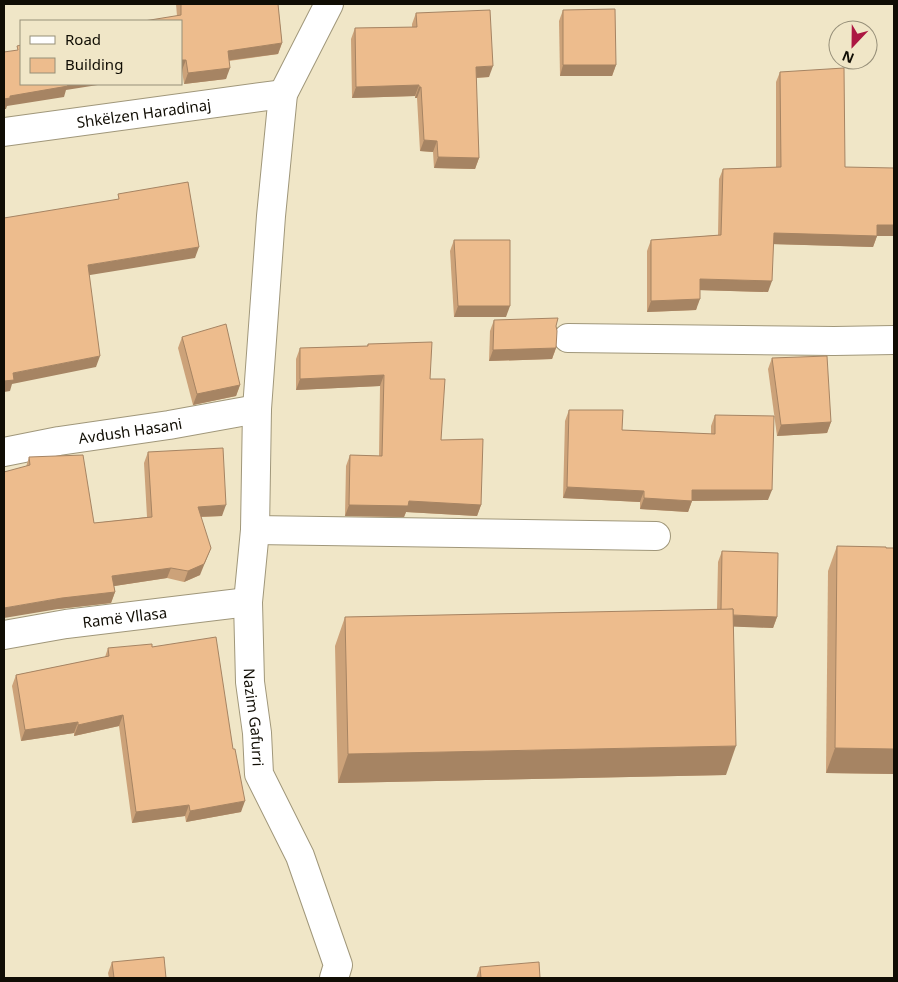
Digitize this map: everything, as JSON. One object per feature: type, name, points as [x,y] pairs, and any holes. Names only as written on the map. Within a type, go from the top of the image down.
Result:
[{"type":"street","points":[[283,94],[329,4]]},
{"type":"street","name":"Shkëlzen Haradinaj","points":[[4,132],[283,94]]},
{"type":"street","name":"Nazim Gafurri","points":[[283,94],[270,216],[257,409],[255,530],[248,602],[250,682],[257,733],[259,774],[300,856],[338,965],[334,978]]},
{"type":"street","points":[[568,338],[894,340]]},
{"type":"street","name":"Avdush Hasani","points":[[4,452],[59,441],[169,425],[257,409]]},
{"type":"street","points":[[255,530],[656,536]]},
{"type":"street","name":"Ramë Vllasa","points":[[4,635],[66,624],[248,602]]},
{"type":"building","points":[[181,4],[278,4],[282,43],[228,51],[230,68],[188,73],[186,60],[182,60],[182,20],[150,20],[181,15]]},
{"type":"building","points":[[615,9],[616,65],[563,65],[563,10]]},
{"type":"building","points":[[490,10],[493,66],[476,67],[479,158],[438,157],[437,141],[424,140],[421,87],[419,85],[356,87],[355,28],[417,27],[416,13]]},
{"type":"building","points":[[20,45],[20,85],[68,86],[10,96],[10,98],[4,99],[4,52],[18,50],[17,46]]},
{"type":"building","points":[[844,70],[845,167],[894,168],[894,225],[877,225],[877,236],[774,233],[772,281],[700,279],[700,299],[651,301],[651,240],[721,235],[723,169],[781,167],[780,72]]},
{"type":"building","points":[[188,182],[199,247],[88,265],[100,356],[13,373],[14,380],[4,381],[4,218],[119,199],[118,194]]},
{"type":"building","points":[[454,240],[510,240],[510,306],[458,306]]},
{"type":"building","points":[[558,318],[556,348],[493,350],[494,320]]},
{"type":"building","points":[[226,324],[240,385],[197,394],[182,337]]},
{"type":"building","points":[[432,342],[430,379],[445,379],[441,440],[483,439],[481,505],[409,501],[408,506],[349,505],[350,455],[382,456],[384,375],[300,379],[300,348]]},
{"type":"building","points":[[827,356],[831,422],[781,425],[772,358]]},
{"type":"building","points":[[569,410],[623,410],[622,430],[715,434],[715,415],[774,416],[772,490],[692,490],[692,501],[644,498],[644,491],[567,487]]},
{"type":"building","points":[[223,448],[226,505],[198,507],[211,548],[204,564],[188,571],[171,568],[112,576],[115,592],[62,598],[4,608],[4,472],[30,465],[29,457],[83,455],[94,523],[152,517],[148,452]]},
{"type":"building","points":[[837,546],[894,548],[894,749],[835,748]]},
{"type":"building","points":[[722,551],[778,553],[777,617],[733,615],[733,609],[721,610]]},
{"type":"building","points":[[733,609],[736,746],[348,754],[345,617]]},
{"type":"building","points":[[216,637],[233,749],[235,749],[245,801],[190,811],[189,805],[136,812],[123,715],[78,725],[78,722],[25,730],[16,675],[109,656],[108,648],[152,644],[152,647]]},
{"type":"building","points":[[164,957],[166,978],[114,978],[112,962]]},
{"type":"building","points":[[539,962],[540,978],[481,978],[480,967]]}]
